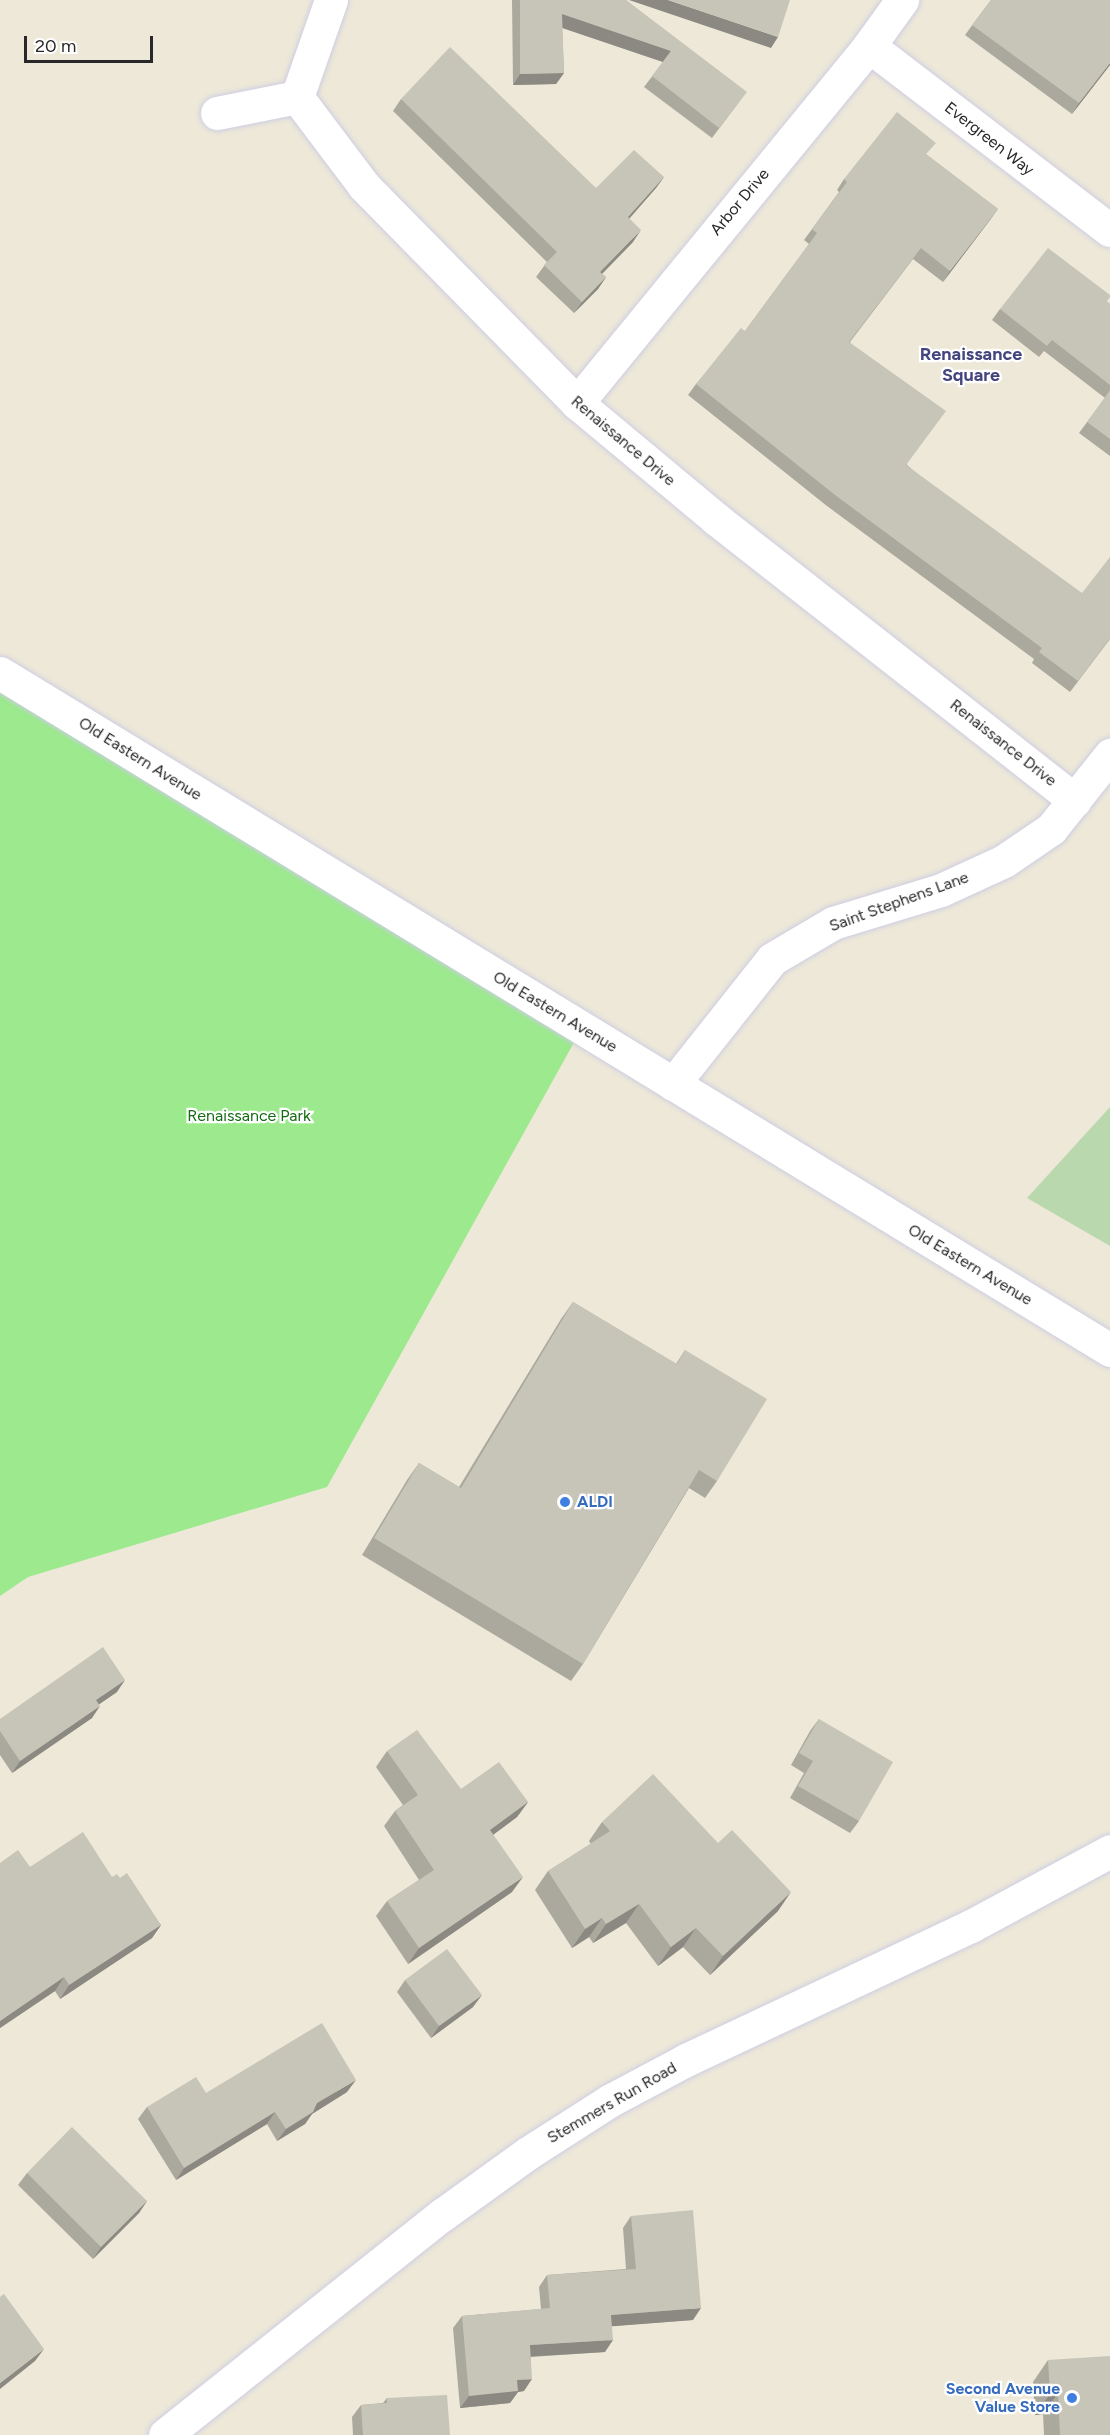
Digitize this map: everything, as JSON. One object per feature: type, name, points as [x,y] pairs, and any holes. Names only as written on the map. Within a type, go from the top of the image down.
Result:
[{"type":"street","points":[[217,113],[297,97],[331,0]]},
{"type":"street","name":"Arbor Drive","points":[[577,403],[869,46],[902,0]]},
{"type":"street","name":"Evergreen Way","points":[[869,46],[1110,230]]},
{"type":"street","name":"Renaissance Drive","points":[[297,97],[364,186],[577,403],[716,519],[1075,800]]},
{"type":"street","name":"Old Eastern Avenue","points":[[0,673],[1110,1350]]},
{"type":"street","name":"Saint Stephens Lane","points":[[673,1084],[772,959],[833,923],[941,890],[1005,861],[1051,829],[1110,755]]},
{"type":"street","name":"Stemmers Run Road","points":[[165,2435],[442,2215],[528,2153],[611,2100],[686,2060],[971,1926],[1110,1851]]},
{"type":"green space","name":"Renaissance Park","points":[[0,673],[582,1028],[327,1487],[28,1577],[0,1596]]},
{"type":"green space","points":[[1110,1107],[1110,1246],[1027,1198]]},
{"type":"building","points":[[520,0],[626,0],[747,92],[719,128],[652,76],[671,51],[562,14],[564,73],[520,74]]},
{"type":"building","points":[[668,0],[790,0],[778,37]]},
{"type":"building","points":[[991,0],[1110,0],[1110,63],[1079,103],[972,25]]},
{"type":"building","points":[[450,47],[596,188],[634,150],[664,177],[628,217],[641,230],[600,272],[606,277],[582,302],[544,265],[557,252],[401,99]]},
{"type":"building","points":[[897,112],[936,143],[926,154],[998,209],[950,271],[921,248],[849,342],[946,411],[906,465],[1082,593],[1110,557],[1110,638],[1078,681],[1039,652],[1042,648],[835,495],[696,384],[741,328],[745,331],[817,233],[812,229],[847,182],[844,179]]},
{"type":"building","points":[[1048,248],[1110,295],[1107,301],[1110,304],[1110,385],[1052,340],[1047,346],[1000,309]]},
{"type":"building","points":[[1110,390],[1110,439],[1087,422]]},
{"type":"building","name":"ALDI","points":[[573,1302],[677,1364],[685,1350],[767,1399],[717,1481],[699,1470],[583,1664],[374,1538],[419,1463],[461,1488]]},
{"type":"building","points":[[103,1647],[125,1680],[96,1700],[100,1706],[20,1761],[0,1731],[0,1719]]},
{"type":"building","points":[[819,1719],[893,1762],[859,1821],[798,1786],[813,1761],[799,1753]]},
{"type":"building","points":[[417,1730],[461,1789],[499,1762],[528,1802],[490,1830],[523,1877],[419,1948],[387,1901],[434,1870],[395,1811],[418,1795],[387,1751]]},
{"type":"building","points":[[653,1774],[718,1843],[732,1830],[791,1892],[723,1956],[696,1928],[671,1947],[639,1904],[606,1924],[602,1918],[585,1929],[548,1871],[610,1831],[602,1822]]},
{"type":"building","points":[[83,1832],[112,1877],[117,1874],[120,1878],[127,1873],[161,1925],[69,1985],[64,1977],[0,2021],[0,1863],[18,1850],[30,1867]]},
{"type":"building","points":[[447,1949],[482,1995],[439,2026],[405,1980]]},
{"type":"building","points":[[322,2023],[356,2080],[317,2103],[313,2112],[286,2129],[275,2112],[184,2168],[147,2107],[196,2077],[206,2093]]},
{"type":"building","points":[[72,2127],[147,2201],[101,2247],[27,2173]]},
{"type":"building","points":[[693,2210],[701,2308],[611,2315],[613,2340],[530,2345],[532,2379],[517,2380],[518,2391],[469,2396],[462,2316],[550,2308],[547,2275],[636,2269],[631,2216]]},
{"type":"building","points":[[4,2294],[44,2349],[0,2383],[0,2297]]},
{"type":"building","name":"Second Avenue Value Store","points":[[1110,2356],[1110,2435],[1060,2435],[1058,2393],[1050,2394],[1048,2360]]},
{"type":"building","points":[[447,2395],[450,2435],[363,2435],[361,2405],[387,2403],[387,2398]]},
{"type":"place","name":"ALDI","points":[[565,1502]]},
{"type":"place","name":"Second Avenue Value Store","points":[[1072,2398]]},
{"type":"district","name":"Renaissance Square","points":[[971,365]]}]
